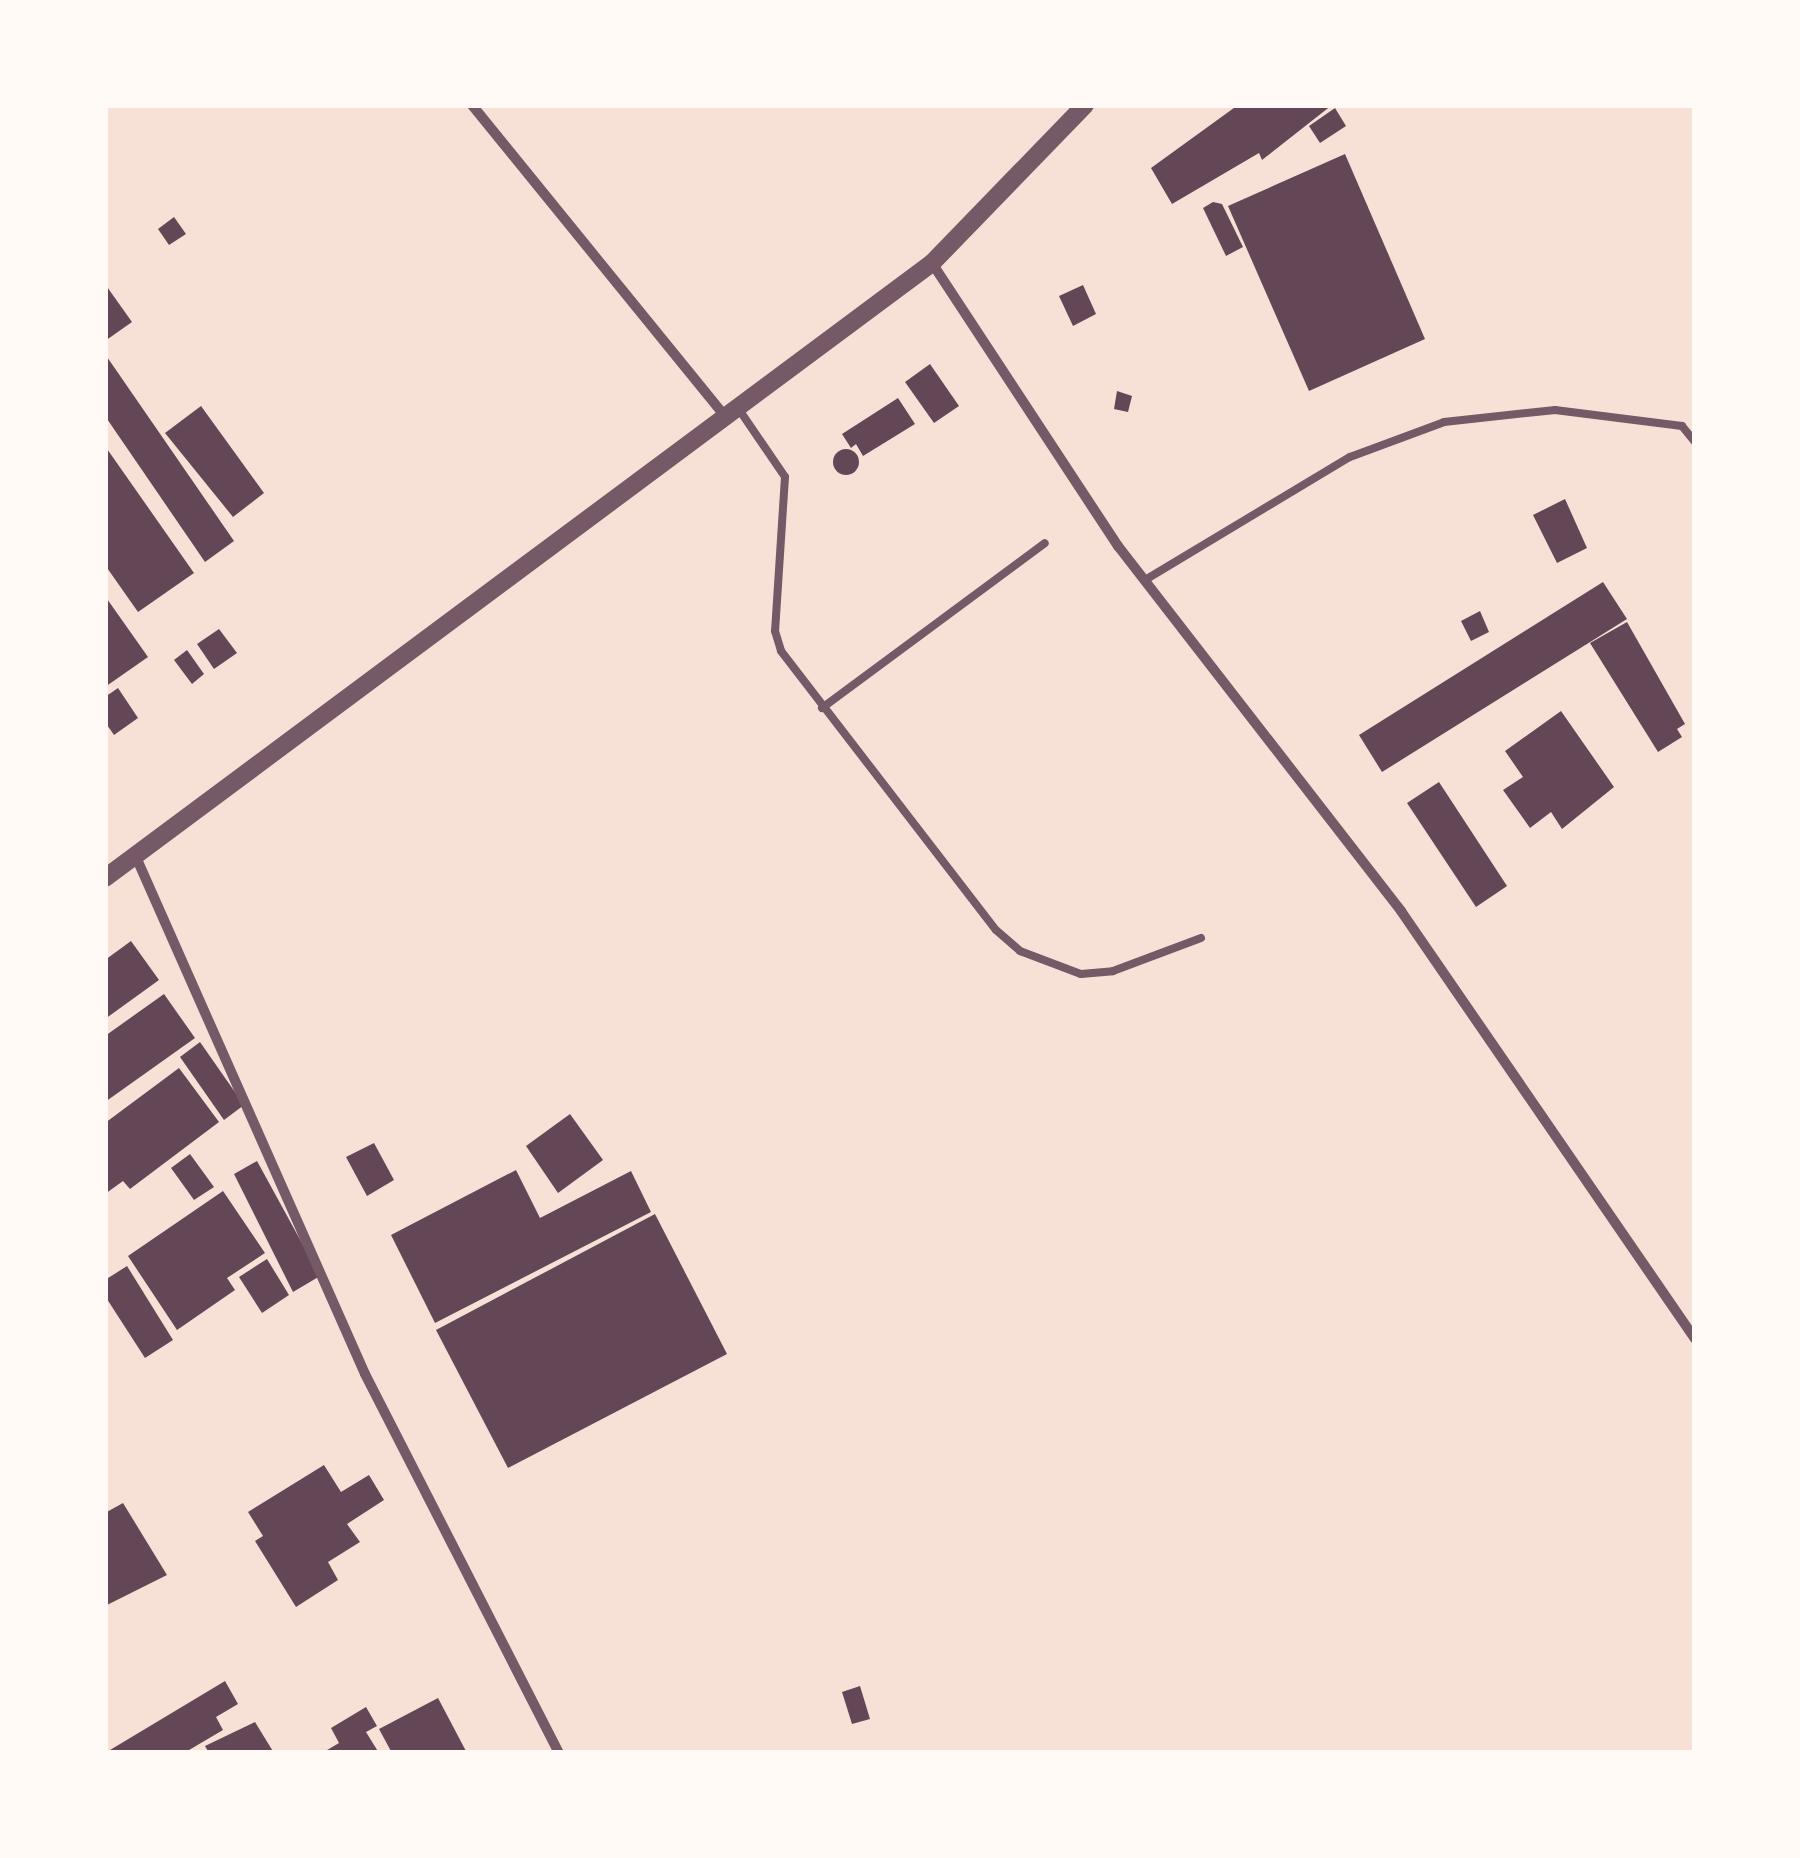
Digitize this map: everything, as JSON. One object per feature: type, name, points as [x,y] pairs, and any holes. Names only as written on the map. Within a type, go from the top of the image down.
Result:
[{"type":"street","points":[[472,105],[732,413]]},
{"type":"street","points":[[105,878],[932,262],[1084,105]]},
{"type":"street","points":[[932,262],[1145,580],[1401,911],[1695,1340]]},
{"type":"street","points":[[136,857],[365,1374],[559,1753]]},
{"type":"lane","points":[[732,413],[785,478],[775,631],[781,651],[996,930],[1020,951],[1080,974],[1113,970],[1201,938]]},
{"type":"lane","points":[[1145,580],[1350,457],[1444,422],[1588,413],[1682,426],[1695,442]]},
{"type":"lane","points":[[822,708],[1045,542]]},
{"type":"building","points":[[1238,105],[1332,105],[1262,160],[1259,153],[1172,204],[1151,168]]},
{"type":"building","points":[[1335,108],[1346,126],[1320,143],[1309,126]]},
{"type":"building","points":[[1345,154],[1425,339],[1309,391],[1228,206]]},
{"type":"building","points":[[1213,202],[1222,204],[1243,247],[1226,256],[1203,208]]},
{"type":"building","points":[[174,217],[186,234],[169,245],[158,229]]},
{"type":"building","points":[[105,284],[132,322],[105,341]]},
{"type":"building","points":[[1083,285],[1096,314],[1073,326],[1059,296]]},
{"type":"building","points":[[105,354],[234,541],[205,562],[105,416]]},
{"type":"building","points":[[930,364],[959,406],[934,423],[905,382]]},
{"type":"building","points":[[1117,391],[1132,396],[1128,412],[1114,409]]},
{"type":"building","points":[[898,398],[915,424],[863,456],[856,444],[851,448],[842,434]]},
{"type":"building","points":[[201,406],[264,493],[233,517],[165,433]]},
{"type":"building","points":[[105,446],[194,573],[138,612],[105,565]]},
{"type":"building","points":[[846,449],[855,453],[859,462],[855,471],[846,475],[837,471],[833,462],[837,453]]},
{"type":"building","points":[[1565,499],[1587,548],[1557,563],[1533,515]]},
{"type":"building","points":[[1603,582],[1627,619],[1382,772],[1359,735]]},
{"type":"building","points":[[105,596],[148,657],[105,687]]},
{"type":"building","points":[[1480,611],[1489,632],[1471,641],[1461,621]]},
{"type":"building","points":[[1627,622],[1685,724],[1677,729],[1682,737],[1658,752],[1590,643]]},
{"type":"building","points":[[219,629],[237,653],[214,669],[197,644]]},
{"type":"building","points":[[187,650],[204,674],[192,684],[174,660]]},
{"type":"building","points":[[118,688],[138,718],[114,735],[105,722],[105,697]]},
{"type":"building","points":[[1561,711],[1614,787],[1562,829],[1551,812],[1530,828],[1503,790],[1523,777],[1505,751]]},
{"type":"building","points":[[1439,782],[1507,886],[1476,907],[1407,803]]},
{"type":"building","points":[[131,941],[159,980],[105,1019],[105,960]]},
{"type":"building","points":[[164,994],[195,1038],[105,1102],[105,1036]]},
{"type":"building","points":[[200,1042],[244,1105],[224,1120],[180,1057]]},
{"type":"building","points":[[179,1068],[219,1122],[130,1189],[123,1181],[105,1194],[105,1123]]},
{"type":"building","points":[[570,1114],[603,1160],[558,1193],[526,1146]]},
{"type":"building","points":[[374,1143],[394,1180],[367,1196],[346,1157]]},
{"type":"building","points":[[190,1154],[214,1187],[194,1200],[171,1168]]},
{"type":"building","points":[[257,1161],[320,1276],[293,1292],[234,1174]]},
{"type":"building","points":[[516,1170],[540,1218],[631,1171],[651,1212],[435,1323],[391,1235]]},
{"type":"building","points":[[223,1191],[265,1253],[227,1278],[235,1290],[177,1330],[128,1256]]},
{"type":"building","points":[[655,1214],[727,1354],[508,1468],[436,1330]]},
{"type":"building","points":[[267,1259],[289,1295],[262,1313],[239,1277]]},
{"type":"building","points":[[127,1266],[173,1340],[145,1358],[105,1296],[105,1280]]},
{"type":"building","points":[[324,1465],[341,1492],[369,1475],[384,1500],[347,1524],[360,1542],[328,1562],[338,1580],[296,1607],[255,1541],[263,1536],[248,1512]]},
{"type":"building","points":[[123,1503],[167,1575],[105,1606],[105,1513]]},
{"type":"building","points":[[225,1681],[238,1704],[216,1717],[223,1730],[184,1753],[105,1753]]},
{"type":"building","points":[[860,1686],[870,1719],[852,1724],[842,1692]]},
{"type":"building","points":[[438,1698],[467,1753],[392,1753],[379,1729]]},
{"type":"building","points":[[366,1707],[377,1726],[366,1732],[379,1753],[322,1753],[339,1743],[331,1728]]},
{"type":"building","points":[[255,1722],[274,1753],[209,1753],[205,1746]]}]
